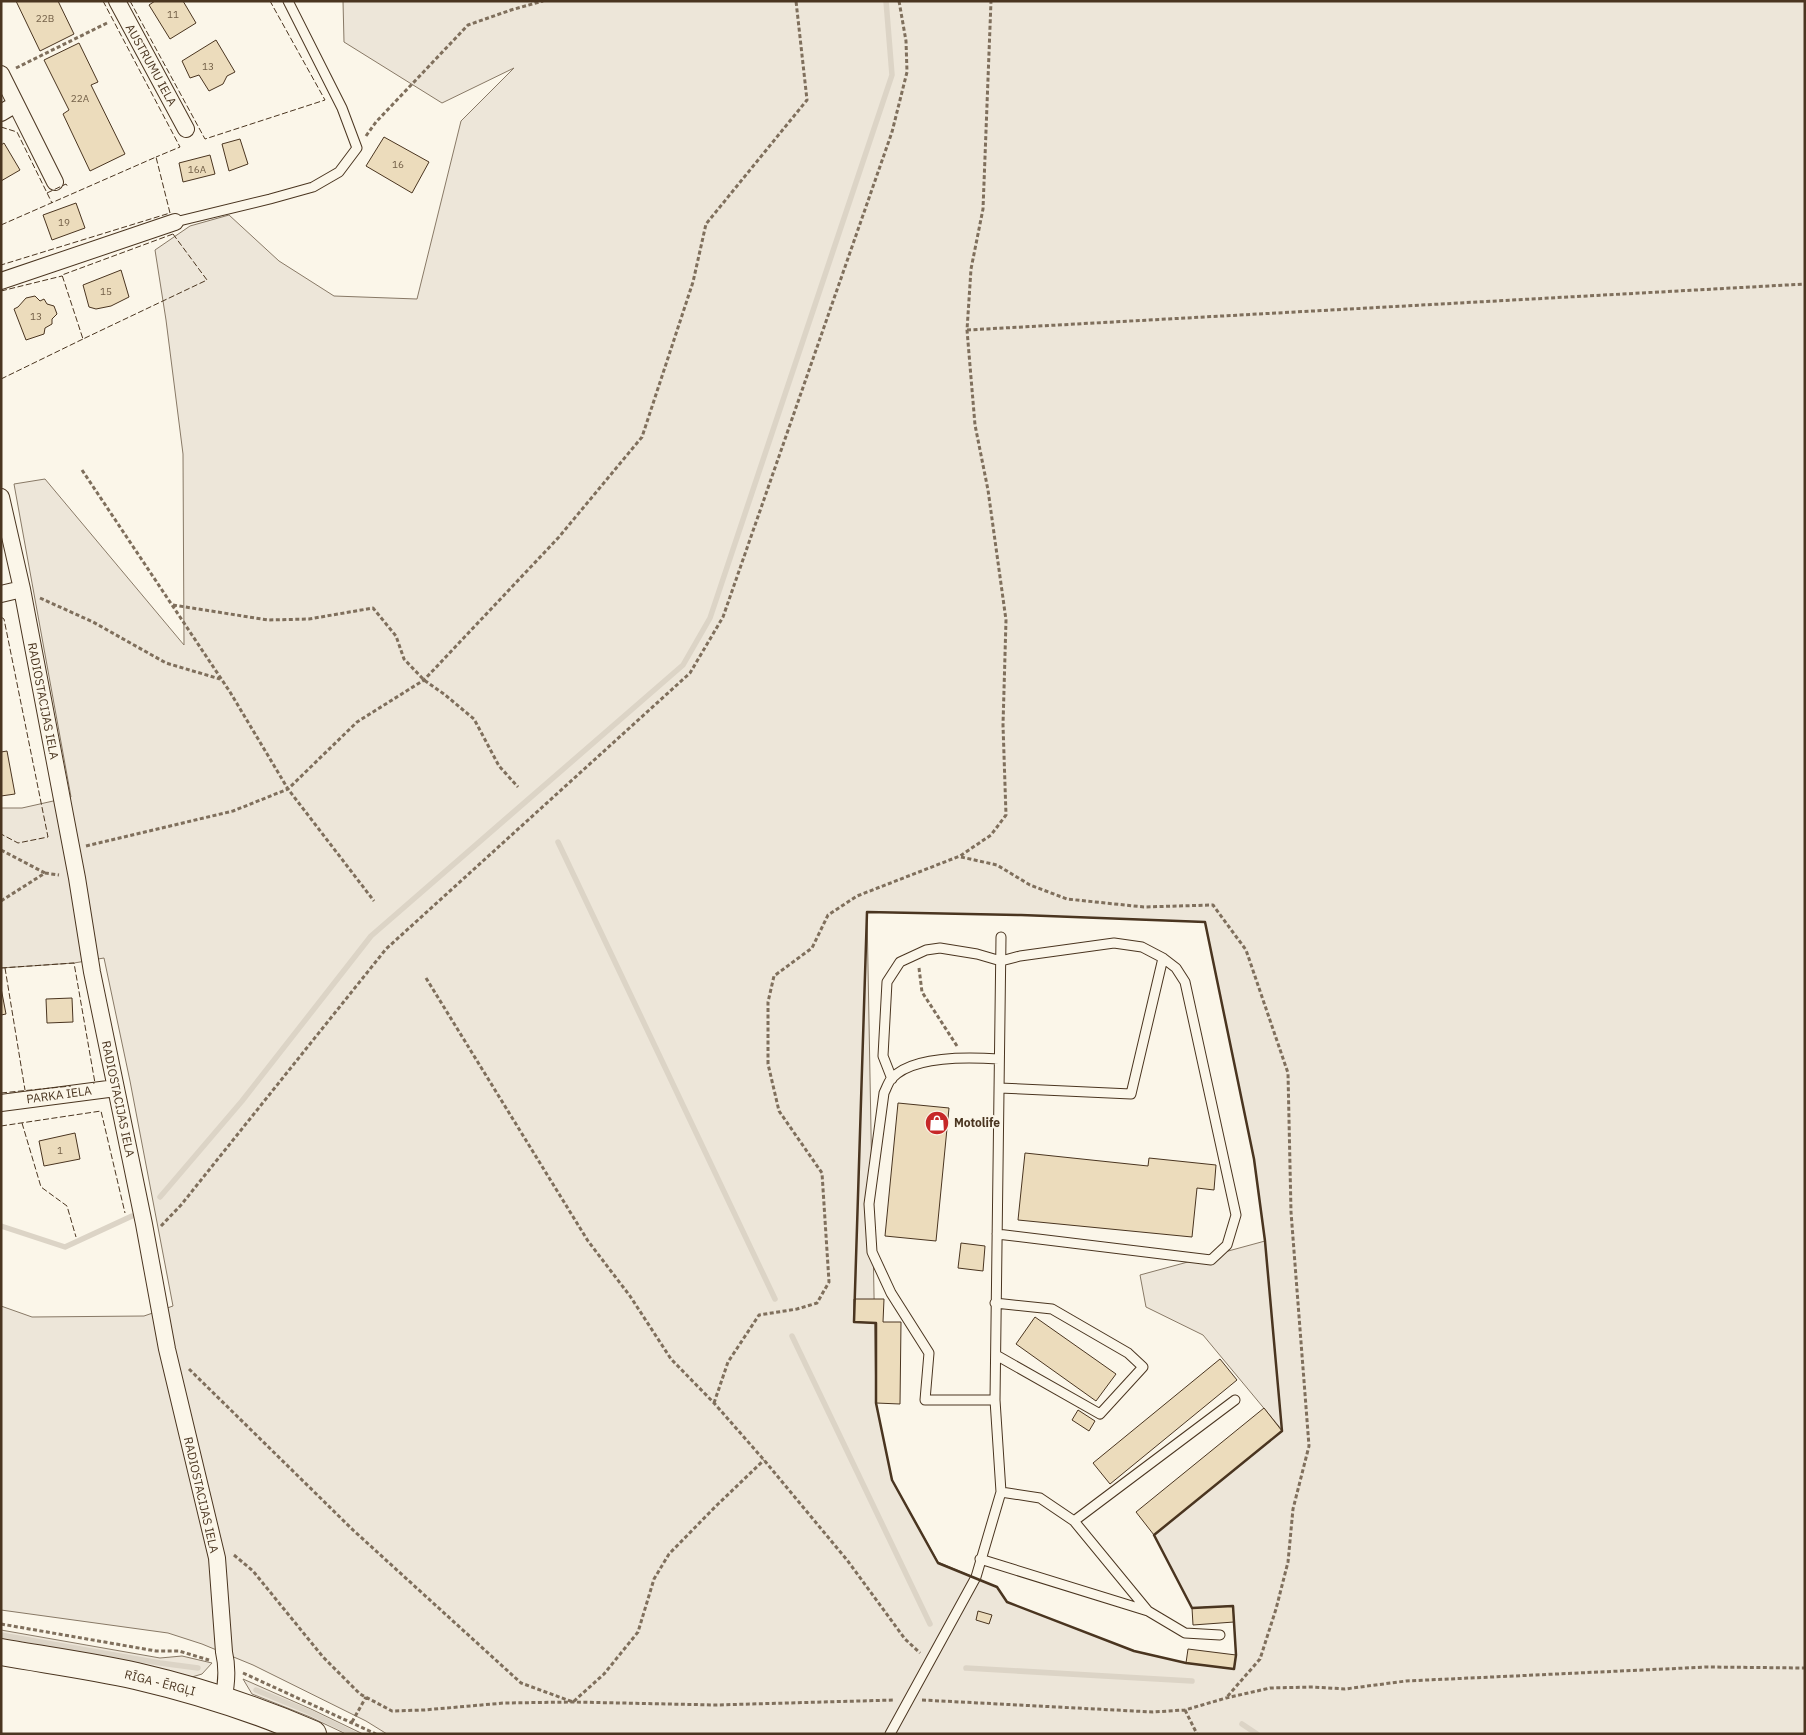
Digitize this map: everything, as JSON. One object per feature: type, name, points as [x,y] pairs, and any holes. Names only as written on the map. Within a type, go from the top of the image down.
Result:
[{"type":"main road","name":"RĪGA - ĒRGĻI","points":[[1,1652],[135,1676],[223,1700],[313,1734]]},
{"type":"street","name":"AUSTRUMU IELA","points":[[117,1],[186,129]]},
{"type":"street","points":[[6,73],[16,104],[55,182]]},
{"type":"street","points":[[1,113],[16,104]]},
{"type":"street","points":[[1,281],[175,222]]},
{"type":"street","name":"RADIOSTACIJAS IELA","points":[[1,496],[22,590],[77,878],[92,972],[167,1349],[216,1558],[224,1652],[228,1667],[223,1700]]},
{"type":"street","points":[[1,594],[22,590]]},
{"type":"street","name":"PARKA IELA","points":[[1,1103],[116,1088]]},
{"type":"lane","points":[[175,222],[313,187],[339,172],[357,148],[342,108],[288,1]]},
{"type":"lane","points":[[890,1734],[976,1577],[1001,1492],[995,1400],[995,1303],[1001,937]]},
{"type":"lane","points":[[892,1079],[883,1056],[887,982],[900,962],[926,950],[940,948],[977,954],[1001,961],[1020,956],[1114,943],[1142,948],[1163,958],[1176,968],[1185,982],[1236,1215],[1227,1245],[1211,1260],[997,1234]]},
{"type":"lane","points":[[999,1088],[1131,1094],[1163,958]]},
{"type":"lane","points":[[995,1400],[925,1400],[929,1353],[891,1293],[872,1252],[869,1204],[884,1093],[892,1079],[912,1065],[964,1057],[1000,1058]]},
{"type":"lane","points":[[995,1303],[1052,1309],[1128,1353],[1143,1367],[1100,1414],[996,1355]]},
{"type":"lane","points":[[1074,1522],[1235,1400]]},
{"type":"lane","points":[[1001,1492],[1040,1498],[1074,1522],[1148,1611]]},
{"type":"lane","points":[[980,1559],[1148,1611],[1185,1633],[1220,1635]]},
{"type":"path","points":[[357,148],[376,122],[468,25],[543,1]]},
{"type":"path","points":[[71,850],[233,811],[288,790],[357,722],[424,680],[559,537],[642,438],[693,282],[706,224],[808,100],[796,1]]},
{"type":"path","points":[[146,1236],[157,1230],[181,1205],[386,949],[690,673],[723,617],[892,132],[907,72],[906,41],[899,1]]},
{"type":"path","points":[[714,1404],[728,1362],[759,1315],[797,1309],[817,1303],[829,1282],[822,1174],[779,1111],[768,1064],[768,1002],[774,976],[812,948],[828,915],[857,896],[960,856],[991,835],[1006,815],[1003,725],[1006,620],[988,490],[975,425],[966,330],[971,269],[983,209],[991,1]]},
{"type":"path","points":[[6,73],[107,23]]},
{"type":"path","points":[[966,330],[1805,284]]},
{"type":"path","points":[[82,470],[221,679],[288,790],[374,901]]},
{"type":"path","points":[[22,590],[93,622],[166,663],[221,679]]},
{"type":"path","points":[[172,605],[268,620],[309,619],[373,608],[396,636],[404,659],[424,680],[474,719],[499,766],[518,787]]},
{"type":"path","points":[[1,850],[45,873],[77,878]]},
{"type":"path","points":[[1,901],[45,873]]},
{"type":"path","points":[[926,950],[918,970],[922,992],[964,1057]]},
{"type":"path","points":[[426,978],[588,1241],[630,1296],[671,1359],[764,1460],[847,1560],[905,1639],[929,1663]]},
{"type":"path","points":[[167,1349],[227,1404],[353,1530],[521,1683],[573,1702]]},
{"type":"path","points":[[573,1702],[604,1674],[638,1632],[654,1579],[669,1554],[764,1460]]},
{"type":"path","points":[[214,1550],[233,1554],[253,1571],[323,1657],[360,1694],[392,1711],[504,1703],[573,1702],[716,1705],[909,1699],[1153,1712],[1185,1710],[1270,1688],[1313,1687],[1345,1689],[1406,1681],[1708,1667],[1805,1668]]},
{"type":"path","points":[[1,1624],[156,1652],[179,1651],[210,1660]]},
{"type":"path","points":[[240,1672],[376,1734]]},
{"type":"path","points":[[352,1722],[366,1697]]},
{"type":"path","points":[[1185,1710],[1197,1734]]},
{"type":"shaded area","points":[[343,1],[1805,1],[1805,1734],[387,1734],[366,1721],[253,1665],[202,1644],[168,1633],[1,1610],[1,1306],[32,1317],[144,1316],[173,1306],[130,1081],[104,958],[74,963],[1,968],[1,808],[22,808],[71,797],[14,484],[45,479],[184,645],[183,454],[155,250],[190,226],[229,215],[279,261],[334,296],[417,299],[461,121],[514,68],[442,103],[344,42]],"holes":[[[867,912],[1021,915],[1205,922],[1254,1159],[1265,1241],[1140,1275],[1146,1307],[1203,1335],[1282,1430],[1154,1535],[1192,1608],[1233,1606],[1236,1655],[1234,1669],[1186,1663],[1134,1651],[1007,1602],[997,1587],[938,1562],[892,1480],[876,1403]]]},
{"type":"shaded area","points":[[1,1630],[160,1658],[182,1656],[212,1663],[202,1674],[192,1677],[140,1664],[1,1640]]},
{"type":"shaded area","points":[[243,1679],[363,1734],[346,1734],[310,1717],[252,1694]]},
{"type":"building","points":[[16,1],[58,1],[74,34],[40,51]]},
{"type":"building","points":[[155,1],[183,1],[196,23],[170,39],[149,5]]},
{"type":"building","points":[[216,40],[235,72],[227,76],[223,84],[209,91],[199,75],[190,78],[182,61]]},
{"type":"building","points":[[79,43],[98,82],[91,85],[125,154],[90,171],[63,114],[69,110],[44,60]]},
{"type":"building","points":[[384,137],[429,162],[412,193],[366,166]]},
{"type":"building","points":[[240,139],[248,164],[229,171],[222,144]]},
{"type":"building","points":[[4,143],[20,170],[1,181],[1,145]]},
{"type":"building","points":[[210,155],[215,174],[183,182],[179,163]]},
{"type":"building","points":[[76,203],[85,228],[52,240],[43,215]]},
{"type":"building","points":[[121,270],[129,297],[111,306],[96,309],[89,307],[83,285]]},
{"type":"building","points":[[35,296],[40,301],[44,299],[47,304],[54,306],[57,314],[52,319],[52,324],[45,328],[44,334],[26,340],[14,309],[26,298]]},
{"type":"building","points":[[7,751],[15,794],[1,796],[1,752]]},
{"type":"building","points":[[1,988],[6,1014],[1,1015]]},
{"type":"building","points":[[72,998],[73,1022],[47,1023],[46,999]]},
{"type":"building","points":[[898,1103],[949,1108],[936,1241],[885,1236]]},
{"type":"building","points":[[75,1133],[80,1159],[44,1166],[39,1141]]},
{"type":"building","points":[[1025,1153],[1148,1166],[1149,1158],[1216,1165],[1214,1190],[1197,1188],[1192,1237],[1018,1220]]},
{"type":"building","points":[[961,1243],[985,1246],[983,1271],[958,1268]]},
{"type":"building","points":[[854,1299],[884,1299],[883,1322],[901,1322],[900,1404],[876,1403],[876,1323],[854,1322]]},
{"type":"building","points":[[1035,1317],[1116,1374],[1096,1401],[1016,1344]]},
{"type":"building","points":[[1220,1359],[1237,1380],[1110,1484],[1093,1463]]},
{"type":"building","points":[[1264,1408],[1282,1431],[1154,1535],[1136,1512]]},
{"type":"building","points":[[1078,1410],[1095,1421],[1089,1431],[1072,1420]]},
{"type":"building","points":[[1233,1606],[1234,1622],[1193,1625],[1192,1608]]},
{"type":"building","points":[[978,1611],[992,1615],[989,1624],[976,1620]]},
{"type":"building","points":[[1188,1649],[1236,1655],[1234,1669],[1186,1663]]},
{"type":"waterway","points":[[160,1197],[242,1101],[371,936],[683,665],[710,618],[892,75],[886,1]]},
{"type":"waterway","points":[[558,842],[775,1299]]},
{"type":"waterway","points":[[1,1226],[65,1247],[132,1216]]},
{"type":"waterway","points":[[792,1336],[930,1624]]},
{"type":"waterway","points":[[1,1635],[198,1668]]},
{"type":"waterway","points":[[966,1668],[1192,1681]]},
{"type":"waterway","points":[[256,1690],[309,1712],[354,1734]]},
{"type":"waterway","points":[[1242,1724],[1257,1734]]},
{"type":"fence","points":[[103,1],[180,147],[156,157]]},
{"type":"fence","points":[[130,1],[205,139],[325,100],[270,1]]},
{"type":"fence","points":[[1,127],[17,132],[52,203]]},
{"type":"fence","points":[[1,225],[156,157],[170,213],[1,265]]},
{"type":"fence","points":[[47,193],[66,184],[68,187]]},
{"type":"fence","points":[[173,234],[207,280],[83,339],[62,275],[173,234]]},
{"type":"fence","points":[[1,291],[62,276]]},
{"type":"fence","points":[[1,379],[82,338]]},
{"type":"fence","points":[[1,617],[4,619],[48,837],[18,843],[1,834]]},
{"type":"fence","points":[[1,968],[74,963],[95,1083],[93,1083]]},
{"type":"fence","points":[[5,968],[25,1090]]},
{"type":"fence","points":[[1,1093],[71,1086]]},
{"type":"fence","points":[[1,1126],[101,1111],[125,1213]]},
{"type":"fence","points":[[22,1123],[41,1187],[67,1206],[76,1237]]},
{"type":"wall","points":[[867,912],[1021,915],[1205,922],[1254,1159],[1265,1241],[1282,1431],[1154,1535],[1192,1608],[1233,1606],[1236,1655],[1234,1669],[1186,1663],[1134,1651],[1007,1602],[997,1587],[938,1563],[892,1480],[876,1403],[876,1323],[854,1322],[867,912]]},
{"type":"place","name":"Motolife","points":[[937,1123]]}]
